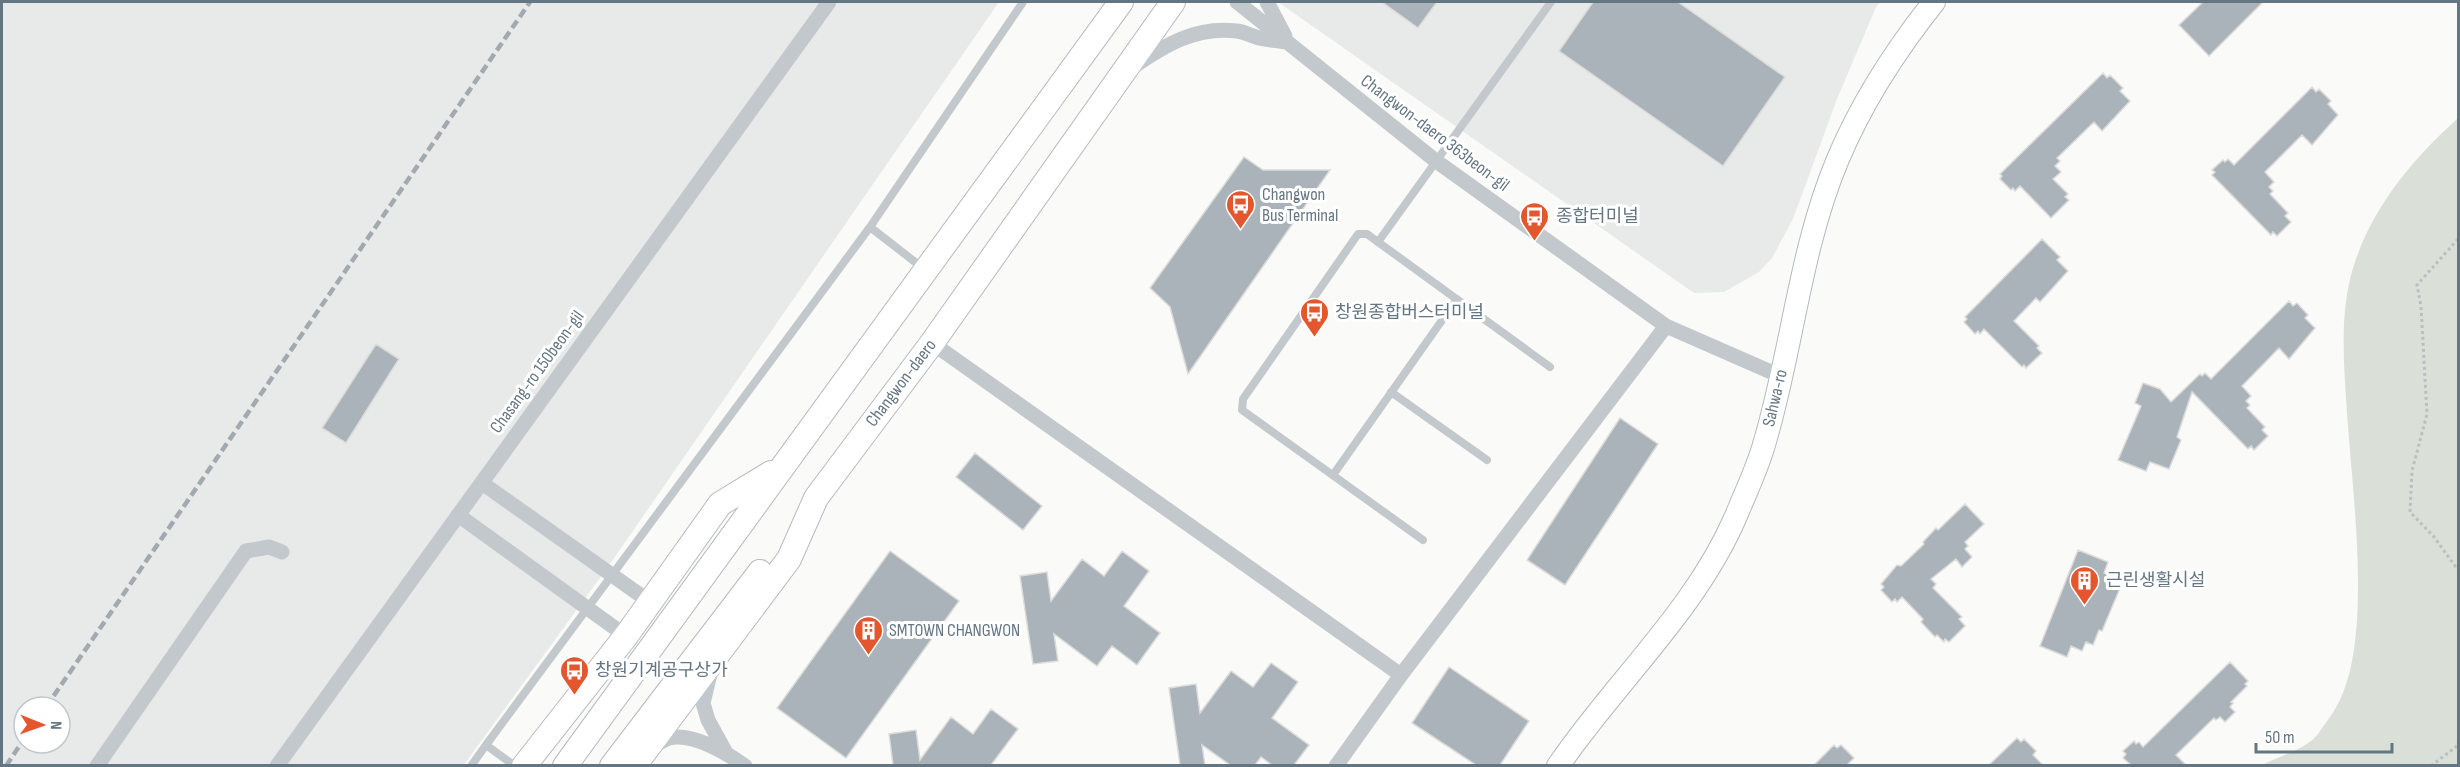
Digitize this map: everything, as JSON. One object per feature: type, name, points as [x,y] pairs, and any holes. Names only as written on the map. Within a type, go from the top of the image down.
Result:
[{"type":"main road","points":[[565,765],[1121,2]]},
{"type":"main road","name":"Changwon-daero","points":[[639,758],[713,663],[789,559],[816,498],[932,343],[1173,2]]},
{"type":"main road","name":"Sahwa-ro","points":[[1558,765],[1687,603],[1710,568],[1735,517],[1763,449],[1821,209],[1837,161],[1859,114],[1884,70],[1934,2]]},
{"type":"main road","points":[[524,765],[626,636],[720,504],[781,467]]},
{"type":"main road","points":[[612,765],[816,498]]},
{"type":"street","name":"Chasang-ro 150beon-gil","points":[[277,765],[829,2]]},
{"type":"street","name":"Changwon-daero 363beon-gil","points":[[1237,2],[1436,161],[1666,326],[1780,376]]},
{"type":"street","name":"Changwon-daero 363beon-gil","points":[[1267,2],[1287,42]]},
{"type":"street","name":"Changwon-daero 363beon-gil","points":[[1119,77],[1160,49],[1182,37],[1201,32],[1238,31],[1259,38],[1287,42]]},
{"type":"street","points":[[1336,765],[1401,675],[1666,326]]},
{"type":"street","points":[[932,343],[1401,675]]},
{"type":"street","points":[[482,483],[650,602]]},
{"type":"street","points":[[458,515],[626,636]]},
{"type":"street","points":[[97,765],[246,551],[269,547],[282,552]]},
{"type":"street","points":[[713,663],[703,703],[708,720],[725,752]]},
{"type":"street","points":[[639,758],[670,738],[689,738],[725,752],[745,765]]},
{"type":"lane","points":[[471,765],[870,227],[1023,2]]},
{"type":"lane","points":[[1378,242],[1551,2]]},
{"type":"lane","points":[[870,227],[927,270]]},
{"type":"lane","points":[[1423,540],[1242,410],[1243,399],[1358,234],[1367,234],[1550,368]]},
{"type":"lane","points":[[1333,475],[1457,299]]},
{"type":"lane","points":[[1391,392],[1487,460]]},
{"type":"lane","points":[[486,745],[515,765]]},
{"type":"path","points":[[2458,239],[2417,285],[2421,306],[2427,414],[2412,471],[2410,512],[2434,537],[2458,570]]},
{"type":"path","points":[[2431,765],[2457,746],[2458,742]]},
{"type":"shaded area","points":[[2,2],[999,2],[610,564],[463,766],[2,765]]},
{"type":"shaded area","points":[[1278,2],[1880,2],[1837,99],[1793,219],[1772,258],[1759,272],[1724,292],[1694,293]]},
{"type":"shaded area","points":[[2458,118],[2458,765],[2262,765],[2306,745],[2315,737],[2340,700],[2349,675],[2356,635],[2358,569],[2344,358],[2344,322],[2349,286],[2361,246],[2382,205],[2410,168]]},
{"type":"building","points":[[1382,2],[1437,2],[1418,28]]},
{"type":"building","points":[[1593,2],[1678,2],[1785,77],[1723,166],[1559,51]]},
{"type":"building","points":[[2203,2],[2263,2],[2209,56],[2179,25]]},
{"type":"building","points":[[2103,73],[2107,78],[2110,75],[2123,88],[2120,91],[2130,101],[2102,131],[2094,122],[2057,158],[2060,161],[2055,166],[2061,172],[2053,179],[2068,194],[2065,197],[2069,200],[2051,218],[2020,186],[2015,191],[2013,188],[2011,190],[2000,179],[2002,176],[2000,174]]},
{"type":"building","points":[[2312,87],[2316,92],[2319,89],[2331,101],[2328,104],[2338,115],[2312,145],[2302,135],[2265,172],[2274,182],[2269,187],[2273,191],[2270,194],[2288,213],[2285,216],[2291,222],[2277,236],[2273,232],[2271,235],[2212,175],[2215,172],[2212,170],[2223,160],[2225,162],[2228,159],[2234,165]]},
{"type":"building","name":"Changwon Bus Terminal","points":[[1244,157],[1263,170],[1330,170],[1188,374],[1170,307],[1150,288]]},
{"type":"building","points":[[2042,239],[2060,257],[2057,260],[2068,271],[2040,302],[2036,298],[2014,321],[2039,346],[2037,348],[2042,353],[2026,368],[2024,365],[2022,367],[1984,329],[1980,334],[1978,331],[1975,334],[1964,322],[1967,319],[1965,317]]},
{"type":"building","points":[[2289,301],[2293,306],[2297,303],[2308,315],[2305,318],[2315,328],[2289,359],[2279,348],[2242,386],[2251,396],[2246,401],[2250,405],[2247,408],[2265,427],[2262,430],[2268,436],[2254,450],[2251,446],[2248,449],[2192,392],[2177,437],[2181,440],[2169,469],[2150,462],[2146,471],[2118,460],[2141,406],[2135,403],[2143,383],[2160,389],[2171,402],[2200,374],[2202,376],[2205,373],[2211,379]]},
{"type":"building","points":[[376,344],[399,359],[346,443],[322,428]]},
{"type":"building","points":[[1620,418],[1658,444],[1565,585],[1527,560]]},
{"type":"building","points":[[975,453],[1042,506],[1023,530],[956,477]]},
{"type":"building","points":[[1965,504],[1984,524],[1965,542],[1968,546],[1965,549],[1972,557],[1962,567],[1956,559],[1931,579],[1936,584],[1933,588],[1962,617],[1959,619],[1965,626],[1949,642],[1945,639],[1944,642],[1937,635],[1935,637],[1921,622],[1923,619],[1902,597],[1897,602],[1895,599],[1892,602],[1881,590],[1884,587],[1881,584],[1897,565],[1901,566],[1924,544],[1923,542],[1936,528],[1938,530]]},
{"type":"building","name":"근린생활시설","points":[[2078,550],[2108,562],[2104,573],[2123,581],[2102,631],[2099,630],[2093,645],[2086,642],[2082,651],[2071,646],[2067,657],[2040,646]]},
{"type":"building","name":"SMTOWN CHANGWON","points":[[890,551],[959,601],[846,758],[777,708]]},
{"type":"building","points":[[1122,551],[1149,571],[1124,606],[1160,633],[1137,665],[1112,646],[1097,666],[1054,634],[1058,661],[1033,664],[1020,576],[1047,572],[1051,601],[1082,559],[1104,576]]},
{"type":"building","points":[[2230,662],[2248,681],[2245,684],[2247,686],[2231,702],[2233,703],[2230,707],[2235,712],[2225,722],[2220,717],[2216,720],[2214,718],[2176,755],[2186,765],[2131,765],[2123,758],[2126,754],[2123,751],[2134,741],[2136,744],[2139,742],[2143,747]]},
{"type":"building","points":[[1271,663],[1298,682],[1272,718],[1309,745],[1294,765],[1272,765],[1261,757],[1255,765],[1230,765],[1202,745],[1205,765],[1180,765],[1169,688],[1196,684],[1200,713],[1231,671],[1253,687]]},
{"type":"building","points":[[1449,667],[1529,721],[1500,765],[1476,765],[1412,723]]},
{"type":"building","points":[[991,709],[1018,729],[991,765],[893,765],[889,734],[916,730],[920,760],[951,717],[973,734]]},
{"type":"building","points":[[2017,738],[2021,742],[2024,739],[2036,751],[2033,755],[2043,765],[1989,765]]},
{"type":"building","points":[[1834,745],[1837,748],[1841,745],[1854,758],[1847,765],[1814,765]]},
{"type":"railway","points":[[54,695],[530,2]]},
{"type":"railway","points":[[6,766],[13,755]]},
{"type":"place","name":"Changwon Bus Terminal","points":[[1241,230]]},
{"type":"place","name":"종합터미널","points":[[1535,242]]},
{"type":"place","name":"창원종합버스터미널","points":[[1314,338]]},
{"type":"place","name":"근린생활시설","points":[[2085,606]]},
{"type":"place","name":"SMTOWN CHANGWON","points":[[868,656]]},
{"type":"place","name":"창원기계공구상가","points":[[574,696]]}]
